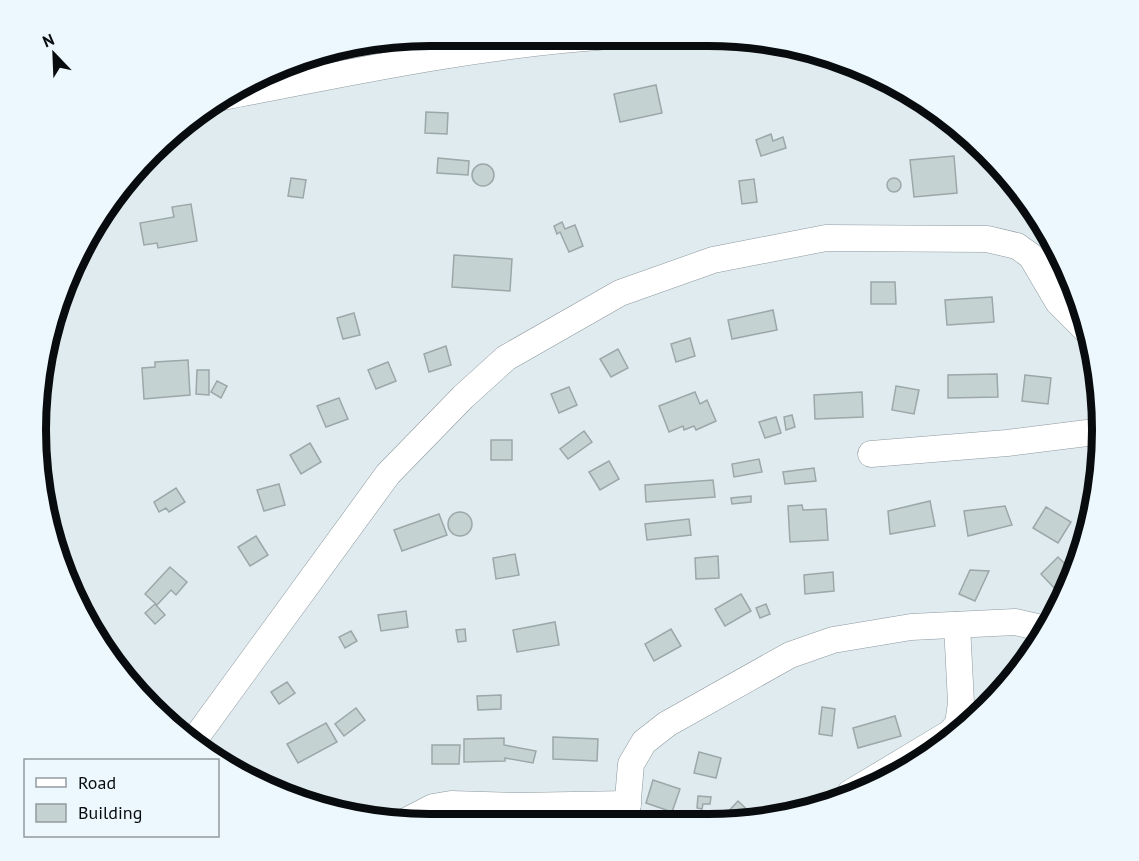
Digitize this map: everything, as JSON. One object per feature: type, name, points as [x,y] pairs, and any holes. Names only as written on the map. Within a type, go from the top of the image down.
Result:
[{"type":"street","points":[[250,92],[414,59],[506,46]]},
{"type":"street","points":[[198,735],[388,474],[462,397],[506,358],[620,293],[713,260],[826,238],[987,239],[1017,246],[1031,256],[1058,302],[1076,320]]},
{"type":"street","points":[[871,454],[1007,443],[1092,432]]},
{"type":"street","points":[[419,814],[433,807],[451,804],[627,813],[631,764],[644,742],[667,724],[790,655],[833,640],[911,627],[1015,622],[1038,628]]},
{"type":"street","points":[[957,624],[961,703],[958,722]]},
{"type":"street","points":[[894,766],[924,748]]},
{"type":"building","points":[[656,85],[662,113],[620,122],[614,94]]},
{"type":"building","points":[[426,112],[448,113],[447,134],[425,133]]},
{"type":"building","points":[[771,134],[773,141],[783,137],[786,148],[761,156],[756,140]]},
{"type":"building","points":[[954,156],[957,193],[914,197],[910,160]]},
{"type":"building","points":[[438,158],[469,161],[468,175],[437,173]]},
{"type":"building","points":[[483,164],[491,167],[494,175],[491,183],[483,186],[475,183],[472,175],[475,167]]},
{"type":"building","points":[[291,178],[306,180],[303,198],[288,196]]},
{"type":"building","points":[[894,178],[899,180],[901,185],[899,190],[894,192],[889,190],[887,185],[889,180]]},
{"type":"building","points":[[754,179],[757,202],[742,204],[739,181]]},
{"type":"building","points":[[191,204],[197,241],[158,248],[157,243],[144,245],[140,223],[174,217],[172,207]]},
{"type":"building","points":[[562,222],[565,229],[575,225],[583,246],[569,252],[560,232],[557,234],[554,226]]},
{"type":"building","points":[[454,255],[512,259],[510,291],[452,287]]},
{"type":"building","points":[[871,282],[895,282],[896,304],[871,304]]},
{"type":"building","points":[[992,297],[994,322],[947,325],[945,300]]},
{"type":"building","points":[[773,310],[777,330],[732,339],[728,320]]},
{"type":"building","points":[[354,313],[360,335],[343,339],[337,318]]},
{"type":"building","points":[[690,338],[695,356],[676,362],[671,344]]},
{"type":"building","points":[[446,346],[451,365],[429,372],[424,354]]},
{"type":"building","points":[[618,349],[628,368],[611,377],[600,359]]},
{"type":"building","points":[[188,360],[190,395],[144,399],[142,368],[155,367],[155,362]]},
{"type":"building","points":[[388,362],[396,381],[376,389],[368,370]]},
{"type":"building","points":[[197,370],[209,370],[209,395],[196,394]]},
{"type":"building","points":[[997,374],[998,397],[948,398],[948,375]]},
{"type":"building","points":[[1025,375],[1051,378],[1048,404],[1022,401]]},
{"type":"building","points":[[217,381],[227,386],[221,398],[211,392]]},
{"type":"building","points":[[896,386],[919,390],[914,414],[892,410]]},
{"type":"building","points":[[569,387],[577,405],[559,413],[551,394]]},
{"type":"building","points":[[695,392],[700,404],[707,400],[716,421],[696,430],[694,426],[684,430],[683,426],[669,432],[659,406]]},
{"type":"building","points":[[862,392],[863,417],[815,419],[814,395]]},
{"type":"building","points":[[339,398],[348,419],[326,427],[317,406]]},
{"type":"building","points":[[792,415],[795,427],[786,430],[784,417]]},
{"type":"building","points":[[776,417],[781,433],[765,438],[759,422]]},
{"type":"building","points":[[584,431],[592,442],[568,459],[560,449]]},
{"type":"building","points":[[491,440],[512,440],[512,460],[491,460]]},
{"type":"building","points":[[310,443],[321,462],[301,474],[290,455]]},
{"type":"building","points":[[759,459],[762,472],[734,477],[732,464]]},
{"type":"building","points":[[609,461],[619,479],[600,490],[589,472]]},
{"type":"building","points":[[814,468],[816,481],[785,484],[783,472]]},
{"type":"building","points":[[713,480],[715,497],[646,502],[645,485]]},
{"type":"building","points":[[279,484],[285,505],[264,511],[257,490]]},
{"type":"building","points":[[176,488],[185,502],[169,512],[166,508],[159,512],[154,502]]},
{"type":"building","points":[[751,496],[751,502],[732,504],[731,498]]},
{"type":"building","points":[[930,501],[935,526],[890,534],[888,511]]},
{"type":"building","points":[[802,505],[803,510],[826,509],[828,540],[790,542],[788,506]]},
{"type":"building","points":[[1005,506],[1012,525],[968,536],[964,511]]},
{"type":"building","points":[[1046,507],[1071,522],[1058,543],[1033,528]]},
{"type":"building","points":[[460,512],[468,516],[472,524],[468,532],[460,536],[452,532],[448,524],[452,516]]},
{"type":"building","points":[[439,514],[447,535],[402,551],[394,530]]},
{"type":"building","points":[[689,519],[691,535],[647,540],[645,524]]},
{"type":"building","points":[[256,536],[268,555],[250,566],[238,547]]},
{"type":"building","points":[[515,554],[519,575],[496,579],[493,558]]},
{"type":"building","points":[[718,556],[719,578],[696,579],[695,558]]},
{"type":"building","points":[[1058,557],[1067,566],[1057,591],[1041,574]]},
{"type":"building","points":[[170,567],[187,582],[176,595],[171,590],[157,605],[145,594]]},
{"type":"building","points":[[970,570],[989,571],[975,601],[959,594]]},
{"type":"building","points":[[833,572],[834,591],[805,594],[804,575]]},
{"type":"building","points":[[741,594],[751,611],[725,626],[715,609]]},
{"type":"building","points":[[155,604],[165,615],[155,624],[145,613]]},
{"type":"building","points":[[766,604],[770,614],[760,618],[756,608]]},
{"type":"building","points":[[406,611],[408,627],[381,631],[378,615]]},
{"type":"building","points":[[555,622],[559,645],[517,652],[513,630]]},
{"type":"building","points":[[465,629],[466,641],[458,642],[456,630]]},
{"type":"building","points":[[671,629],[681,646],[654,661],[645,644]]},
{"type":"building","points":[[351,631],[357,641],[345,648],[339,637]]},
{"type":"building","points":[[287,682],[295,693],[279,704],[271,692]]},
{"type":"building","points":[[501,695],[501,709],[478,710],[477,696]]},
{"type":"building","points":[[822,707],[835,709],[832,736],[819,734]]},
{"type":"building","points":[[356,708],[365,720],[344,736],[335,724]]},
{"type":"building","points":[[895,716],[901,736],[858,748],[853,728]]},
{"type":"building","points":[[326,723],[337,742],[298,763],[287,744]]},
{"type":"building","points":[[553,737],[598,739],[597,761],[553,759]]},
{"type":"building","points":[[504,738],[504,745],[536,751],[533,763],[505,758],[505,761],[464,762],[464,739]]},
{"type":"building","points":[[432,745],[460,745],[459,764],[432,764]]},
{"type":"building","points":[[699,752],[721,758],[716,778],[694,773]]},
{"type":"building","points":[[653,780],[680,789],[672,812],[646,803]]},
{"type":"building","points":[[698,796],[711,797],[710,804],[703,804],[702,809],[697,808]]},
{"type":"building","points":[[738,801],[750,812],[734,814],[726,814]]}]
